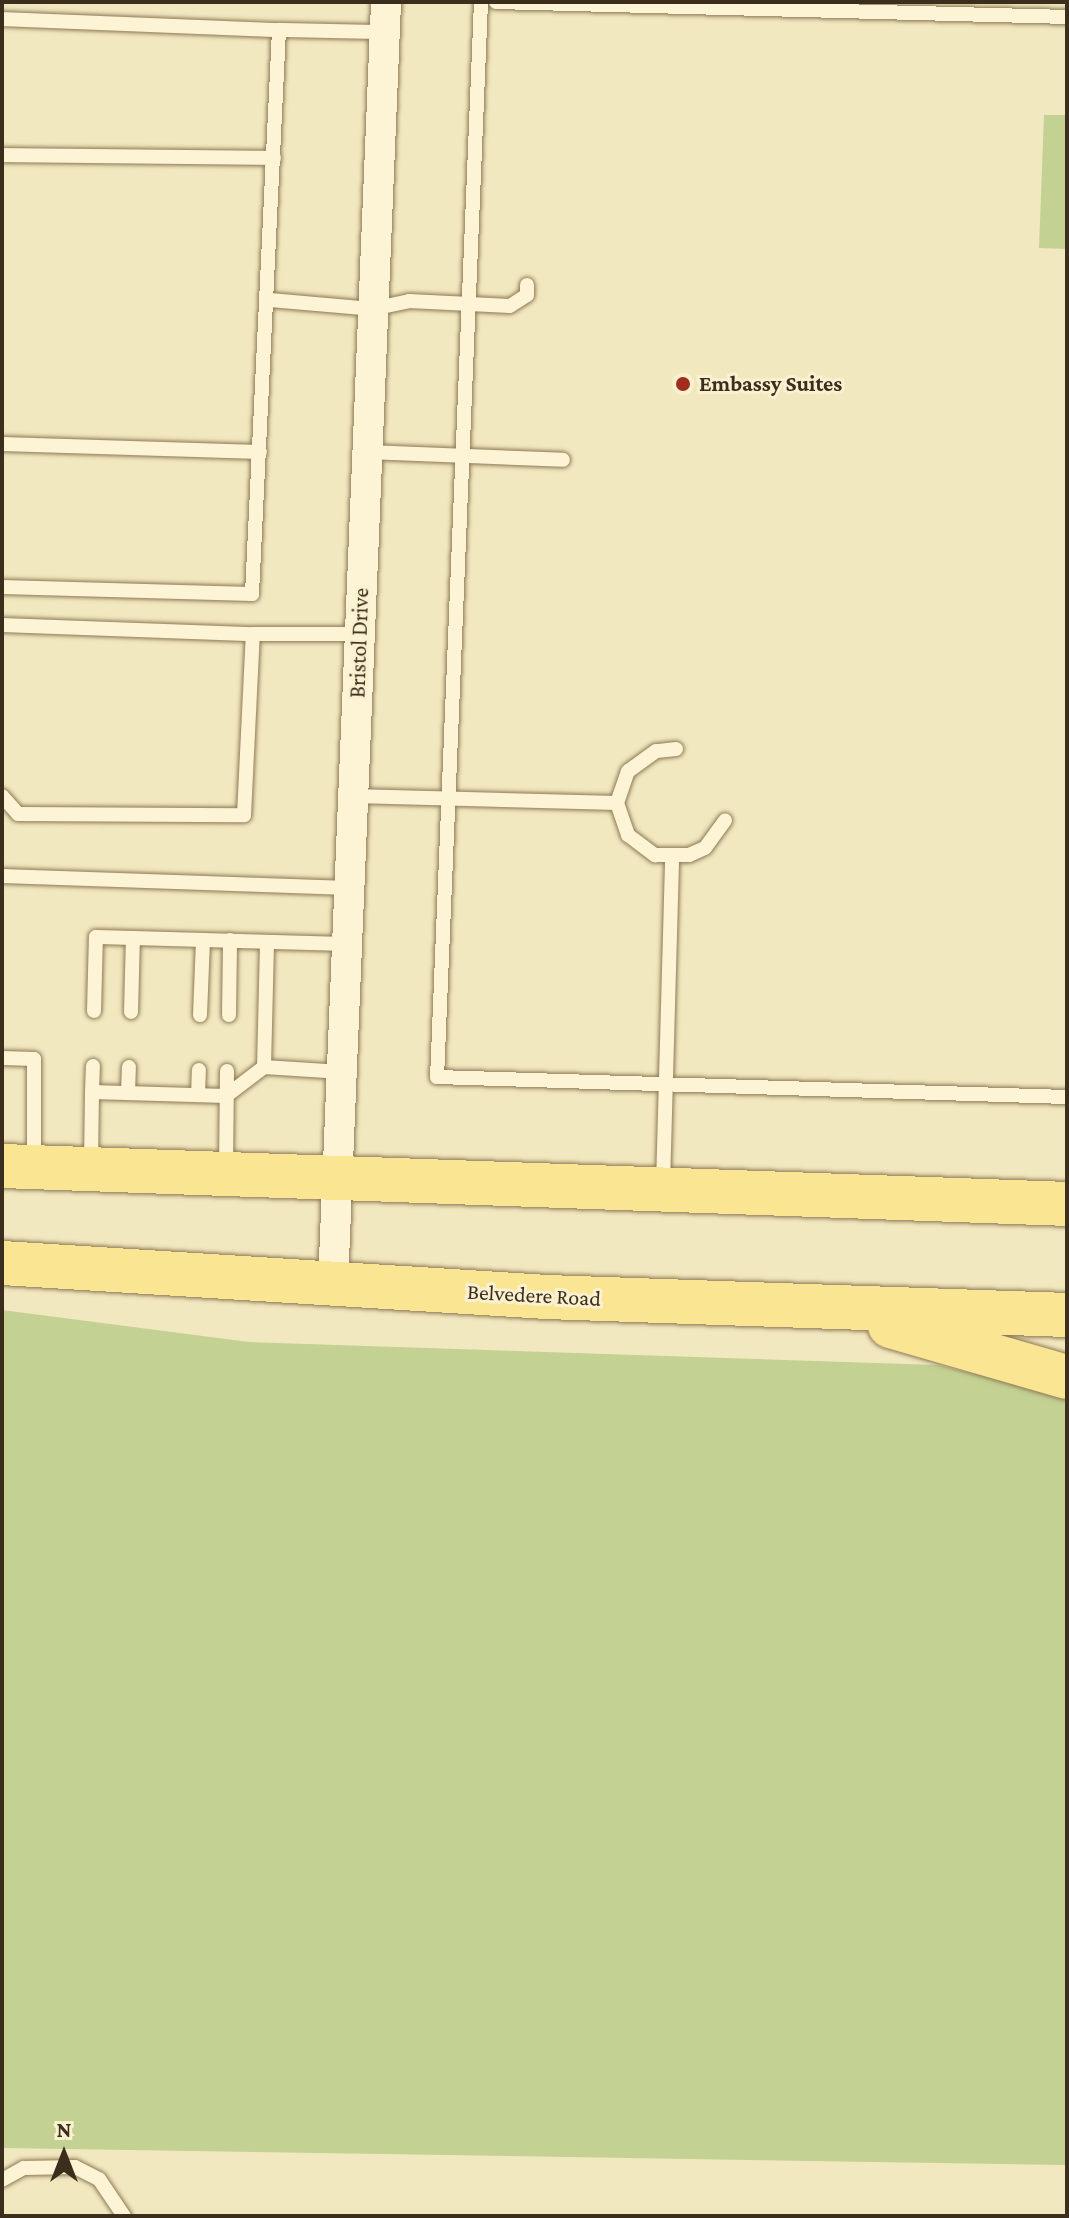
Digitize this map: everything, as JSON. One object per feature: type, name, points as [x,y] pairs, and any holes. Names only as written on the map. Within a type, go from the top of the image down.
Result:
[{"type":"main road","points":[[18,1167],[1067,1204]]},
{"type":"main road","name":"Belvedere Road","points":[[2,1263],[333,1284],[1067,1315]]},
{"type":"main road","points":[[818,1306],[1067,1377]]},
{"type":"street","name":"Bristol Drive","points":[[333,1284],[384,17]]},
{"type":"lane","points":[[481,2],[437,1077],[1067,1097]]},
{"type":"lane","points":[[496,2],[1067,17]]},
{"type":"lane","points":[[2,19],[279,30],[384,17]]},
{"type":"lane","points":[[2,587],[252,594],[270,300],[279,30]]},
{"type":"lane","points":[[2,155],[274,158]]},
{"type":"lane","points":[[270,300],[372,309],[409,301],[510,306],[527,295],[527,285]]},
{"type":"lane","points":[[2,444],[260,452]]},
{"type":"lane","points":[[367,452],[563,460]]},
{"type":"lane","points":[[2,625],[253,634],[359,634]]},
{"type":"lane","points":[[2,796],[18,814],[244,815],[253,634]]},
{"type":"lane","points":[[617,803],[640,759],[676,749]]},
{"type":"lane","points":[[353,796],[617,803]]},
{"type":"lane","points":[[617,803],[639,847],[672,858],[705,848],[725,820]]},
{"type":"lane","points":[[663,1190],[672,858]]},
{"type":"lane","points":[[2,876],[349,888]]},
{"type":"lane","points":[[94,1011],[96,937],[347,944]]},
{"type":"lane","points":[[131,1012],[133,938]]},
{"type":"lane","points":[[200,1015],[203,940]]},
{"type":"lane","points":[[229,1015],[230,940]]},
{"type":"lane","points":[[264,1067],[267,942]]},
{"type":"lane","points":[[2,1058],[34,1059],[18,1167]]},
{"type":"lane","points":[[91,1169],[93,1066]]},
{"type":"lane","points":[[128,1093],[129,1067]]},
{"type":"lane","points":[[92,1092],[226,1096],[264,1067],[342,1072]]},
{"type":"lane","points":[[198,1095],[199,1070]]},
{"type":"lane","points":[[226,1174],[227,1071]]},
{"type":"lane","points":[[2,2180],[24,2168],[75,2167],[99,2179],[124,2216]]},
{"type":"green space","points":[[1044,115],[1067,115],[1067,249],[1039,248]]},
{"type":"green space","points":[[2,1310],[249,1342],[937,1365],[1067,1396],[1067,2165],[2,2148]]},
{"type":"place","name":"Embassy Suites","points":[[683,384]]}]
